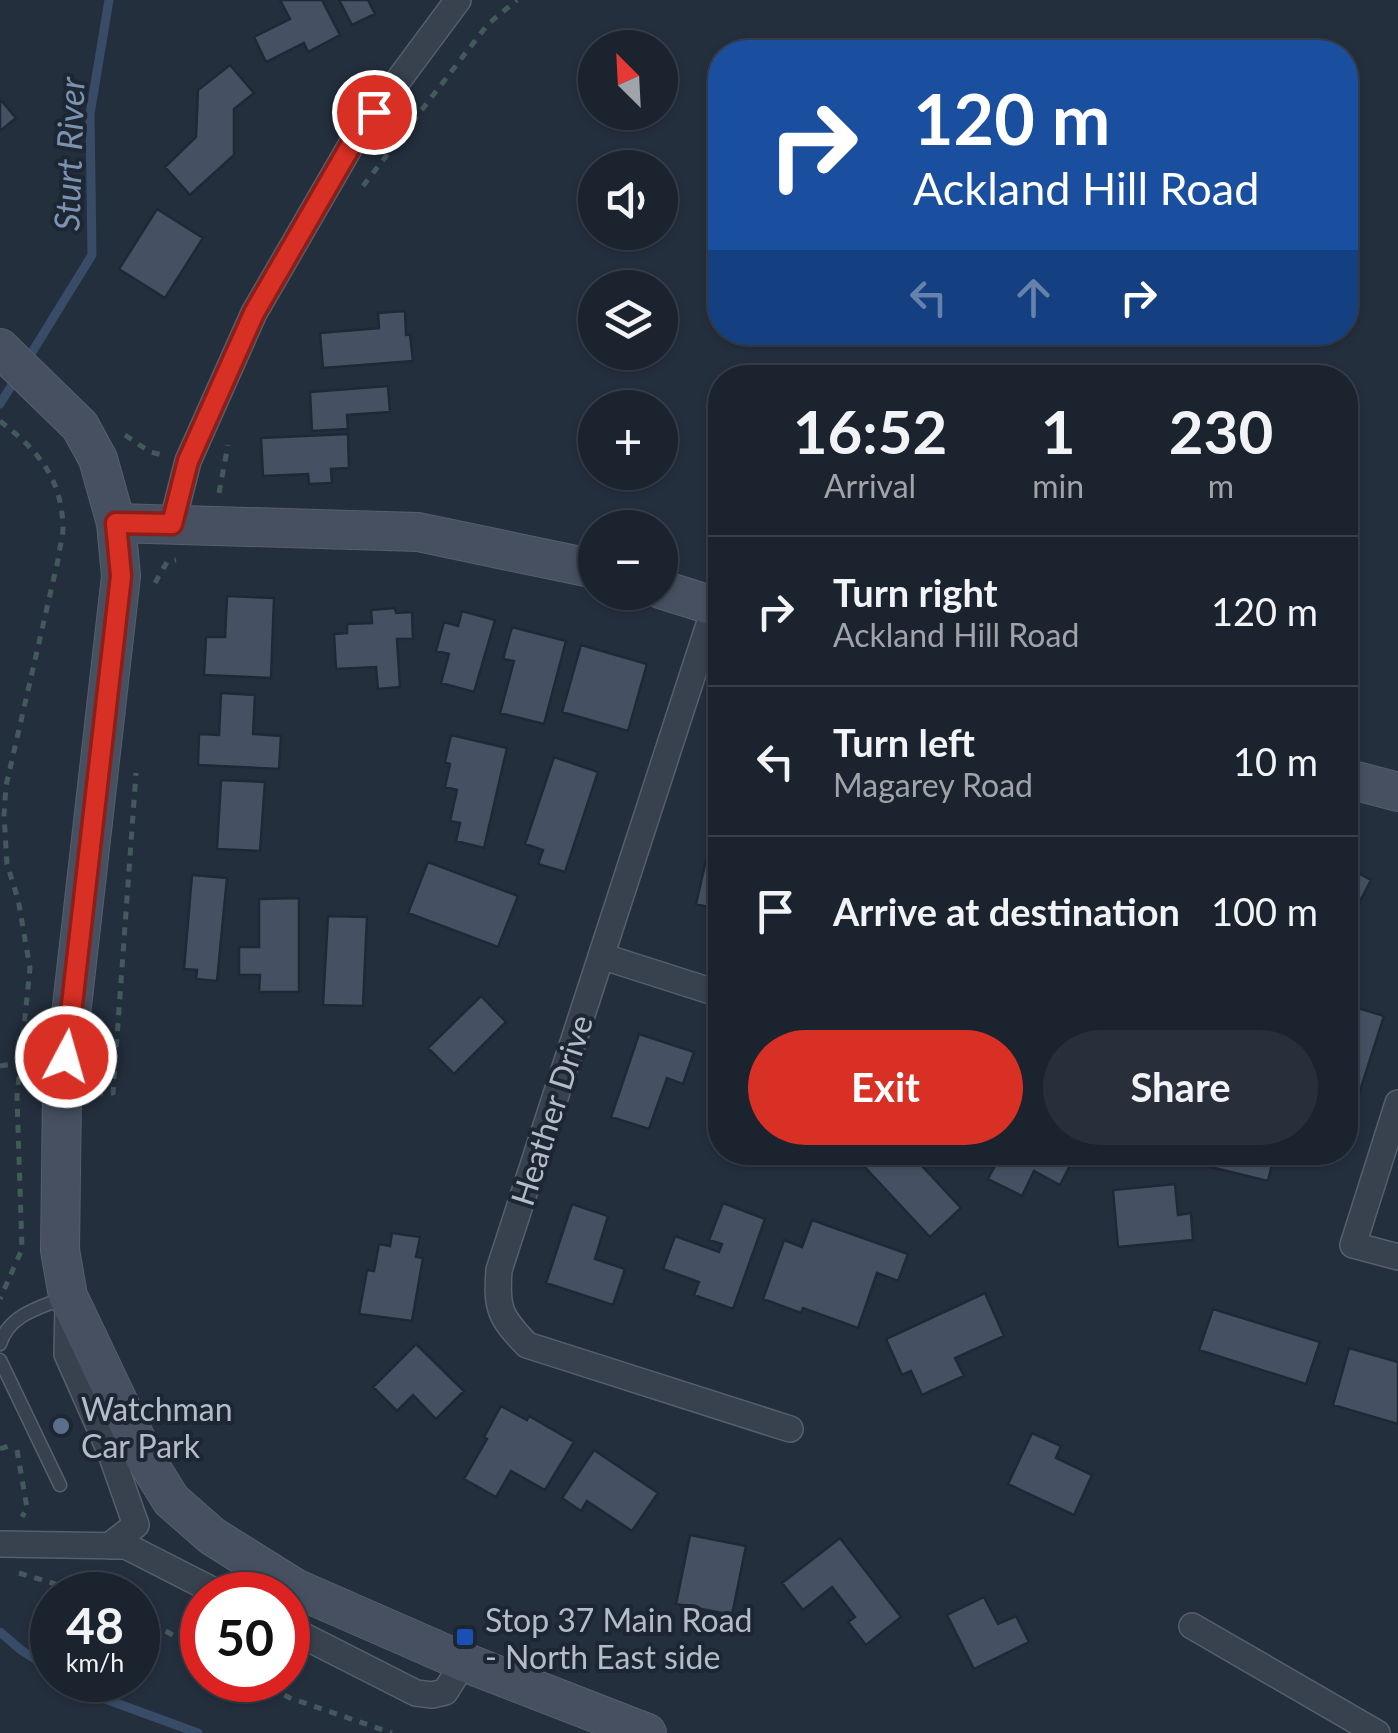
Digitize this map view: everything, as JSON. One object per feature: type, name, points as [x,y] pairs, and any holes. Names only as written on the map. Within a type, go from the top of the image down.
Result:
[{"type":"main road","points":[[4,351],[80,426],[98,459],[116,523],[121,576],[62,1094],[60,1250],[68,1296],[146,1458],[171,1500],[212,1536],[295,1588],[464,1662],[647,1733]]},
{"type":"main road","points":[[116,523],[418,532],[578,566]]},
{"type":"main road","points":[[678,595],[708,604]]},
{"type":"main road","points":[[1358,781],[1398,792]]},
{"type":"street","points":[[172,524],[188,461],[254,313],[354,140],[458,0]]},
{"type":"street","name":"Heather Drive","points":[[708,634],[499,1270],[497,1299],[506,1324],[527,1345],[790,1430]]},
{"type":"street","points":[[601,956],[708,990]]},
{"type":"street","points":[[1398,1103],[1353,1245],[1398,1257]]},
{"type":"street","points":[[68,1296],[67,1354],[110,1451],[136,1525],[109,1546]]},
{"type":"street","points":[[0,1544],[126,1546],[180,1574]]},
{"type":"street","points":[[1192,1626],[1377,1733]]},
{"type":"street","points":[[310,1639],[416,1694],[445,1692],[464,1662]]},
{"type":"lane","points":[[0,1344],[12,1322],[68,1296]]},
{"type":"lane","points":[[0,1360],[60,1485]]},
{"type":"path","points":[[353,198],[488,24],[517,0]]},
{"type":"path","points":[[0,421],[43,460],[56,490],[62,528],[6,786],[7,864],[26,935],[30,968],[17,1096],[22,1248],[0,1299]]},
{"type":"path","points":[[120,431],[150,452],[188,461]]},
{"type":"path","points":[[219,490],[228,442]]},
{"type":"path","points":[[0,1066],[20,1063]]},
{"type":"path","points":[[0,1448],[15,1444]]},
{"type":"path","points":[[302,1702],[392,1733]]},
{"type":"building","points":[[280,0],[322,0],[340,35],[308,52],[304,43],[266,62],[254,37],[290,19]]},
{"type":"building","points":[[339,0],[368,0],[375,14],[352,25]]},
{"type":"building","points":[[230,65],[254,93],[234,109],[234,155],[190,195],[165,167],[196,137],[198,90]]},
{"type":"building","points":[[0,99],[16,118],[0,131]]},
{"type":"building","points":[[157,209],[203,238],[165,298],[119,269]]},
{"type":"building","points":[[405,311],[413,361],[323,368],[320,333],[379,328],[378,313]]},
{"type":"building","points":[[388,386],[390,412],[347,415],[348,429],[312,431],[310,392]]},
{"type":"building","points":[[348,434],[349,468],[331,469],[332,483],[309,484],[308,474],[263,476],[261,438]]},
{"type":"building","points":[[227,596],[274,598],[271,678],[204,675],[206,637],[225,637]]},
{"type":"building","points":[[395,608],[396,613],[412,612],[413,639],[397,639],[400,687],[378,689],[376,667],[336,669],[334,634],[347,633],[347,624],[372,623],[371,610]]},
{"type":"building","points":[[462,611],[495,620],[474,692],[441,683],[449,654],[436,651],[444,622],[458,626]]},
{"type":"building","points":[[512,627],[566,641],[544,724],[500,713],[514,661],[503,659]]},
{"type":"building","points":[[581,645],[647,664],[628,731],[562,712]]},
{"type":"building","points":[[221,693],[255,695],[253,734],[281,736],[279,769],[198,765],[199,734],[219,735]]},
{"type":"building","points":[[451,735],[507,748],[484,848],[456,841],[460,823],[450,821],[457,790],[445,787]]},
{"type":"building","points":[[554,757],[598,772],[565,872],[538,864],[543,850],[525,844]]},
{"type":"building","points":[[221,780],[265,782],[260,851],[217,849]]},
{"type":"building","points":[[708,851],[708,907],[696,904]]},
{"type":"building","points":[[428,862],[518,896],[498,947],[408,913]]},
{"type":"building","points":[[1358,873],[1371,880],[1358,905]]},
{"type":"building","points":[[192,875],[227,878],[217,981],[196,979],[197,970],[184,969]]},
{"type":"building","points":[[299,898],[299,992],[259,992],[260,975],[239,975],[239,947],[259,947],[259,899]]},
{"type":"building","points":[[328,916],[367,917],[363,1006],[323,1005]]},
{"type":"building","points":[[481,996],[506,1022],[454,1074],[428,1048]]},
{"type":"building","points":[[1358,1008],[1384,1016],[1358,1097]]},
{"type":"building","points":[[639,1034],[694,1052],[683,1084],[667,1078],[649,1129],[611,1117]]},
{"type":"building","points":[[863,1165],[921,1165],[961,1208],[930,1237]]},
{"type":"building","points":[[995,1165],[1070,1165],[1060,1185],[1034,1171],[1022,1196],[988,1179]]},
{"type":"building","points":[[1202,1165],[1272,1165],[1268,1181]]},
{"type":"building","points":[[1175,1184],[1178,1215],[1191,1213],[1193,1240],[1118,1247],[1113,1190]]},
{"type":"building","points":[[723,1203],[765,1219],[733,1309],[694,1295],[699,1282],[663,1269],[675,1236],[719,1252],[722,1244],[709,1240]]},
{"type":"building","points":[[572,1204],[608,1216],[595,1259],[625,1269],[613,1305],[546,1283]]},
{"type":"building","points":[[812,1220],[908,1254],[898,1281],[877,1273],[858,1328],[803,1308],[801,1313],[763,1299],[784,1240],[802,1247]]},
{"type":"building","points":[[392,1233],[420,1237],[416,1257],[423,1258],[412,1321],[359,1314],[367,1270],[374,1271],[379,1244],[390,1246]]},
{"type":"building","points":[[985,1293],[1004,1336],[955,1358],[964,1376],[922,1395],[911,1371],[902,1375],[886,1339]]},
{"type":"building","points":[[1213,1309],[1320,1342],[1306,1384],[1199,1350]]},
{"type":"building","points":[[416,1344],[464,1391],[436,1419],[413,1395],[397,1411],[373,1387]]},
{"type":"building","points":[[1349,1348],[1398,1362],[1398,1424],[1333,1405]]},
{"type":"building","points":[[501,1406],[527,1420],[529,1416],[574,1442],[545,1490],[511,1471],[496,1497],[464,1479]]},
{"type":"building","points":[[1032,1433],[1061,1446],[1056,1458],[1092,1475],[1074,1515],[1008,1484]]},
{"type":"building","points":[[594,1450],[658,1493],[632,1531],[587,1501],[581,1511],[562,1498]]},
{"type":"building","points":[[690,1535],[746,1546],[732,1615],[676,1604]]},
{"type":"building","points":[[840,1538],[901,1617],[866,1645],[848,1622],[855,1617],[832,1587],[803,1610],[782,1583]]},
{"type":"building","points":[[984,1597],[998,1624],[1016,1616],[1029,1642],[974,1669],[947,1615]]},
{"type":"waterway","name":"Sturt River","points":[[26,362],[92,255],[90,114],[109,0]]},
{"type":"waterway","name":"Sturt River","points":[[0,404],[18,375]]},
{"type":"waterway","name":"Sturt River","points":[[0,1632],[30,1656]]},
{"type":"waterway","name":"Sturt River","points":[[113,1702],[198,1733]]},
{"type":"place","name":"Watchman Car Park","points":[[61,1426]]},
{"type":"place","name":"Stop 37 Main Road - North East side","points":[[465,1637]]},
{"type":"route","points":[[66,1057],[121,576],[116,523],[172,524],[188,461],[254,313],[374,112]]}]
